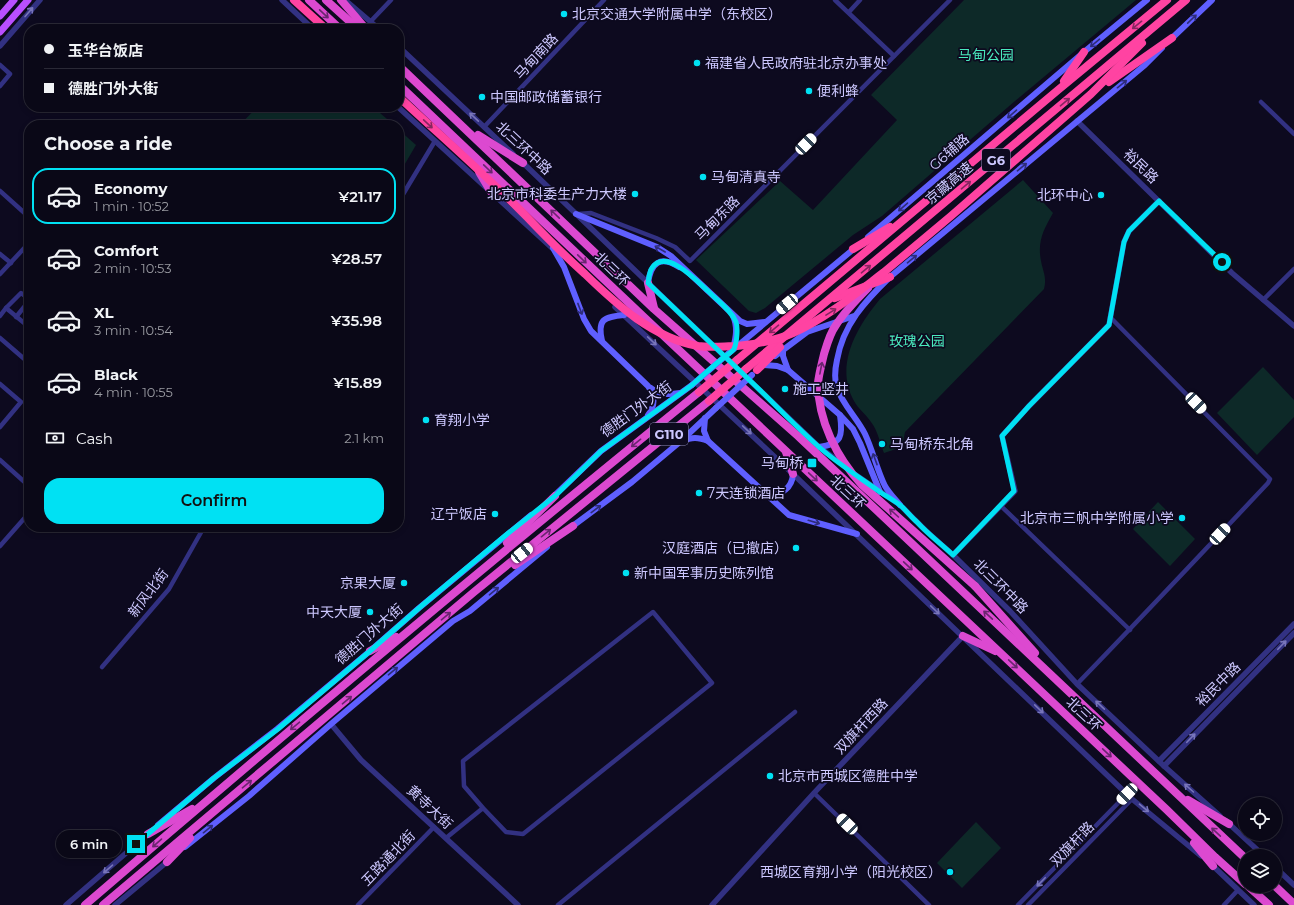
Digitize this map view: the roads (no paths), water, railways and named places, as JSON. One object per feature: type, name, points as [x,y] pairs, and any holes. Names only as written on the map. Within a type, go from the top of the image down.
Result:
[{"type":"highway","points":[[294,0],[320,24]]},
{"type":"highway","points":[[309,0],[335,24]]},
{"type":"highway","points":[[326,0],[352,24]]},
{"type":"highway","points":[[341,0],[362,24]]},
{"type":"highway","name":"京藏高速","points":[[699,392],[1167,0]]},
{"type":"highway","name":"京藏高速","points":[[755,370],[815,312],[1186,0]]},
{"type":"highway","points":[[404,102],[514,204],[558,250],[602,290],[642,322],[680,341],[699,346],[748,345],[770,342],[792,334],[842,305],[883,273],[1092,94],[1176,8]]},
{"type":"highway","points":[[1092,94],[1172,38]]},
{"type":"highway","points":[[1058,90],[1084,52]]},
{"type":"highway","name":"北三环","points":[[404,71],[654,309],[798,436],[1238,852]]},
{"type":"highway","name":"北三环","points":[[404,90],[1238,878]]},
{"type":"highway","points":[[464,127],[523,163]]},
{"type":"highway","points":[[465,147],[491,192]]},
{"type":"highway","points":[[853,249],[911,214]]},
{"type":"highway","points":[[883,273],[849,306],[835,326],[827,346],[821,365],[818,383],[822,416],[829,435],[838,454],[851,474],[975,586],[1067,690]]},
{"type":"highway","points":[[829,300],[890,277]]},
{"type":"highway","points":[[648,283],[654,309]]},
{"type":"highway","points":[[624,315],[648,321]]},
{"type":"highway","name":"G6","points":[[709,401],[755,370]]},
{"type":"highway","name":"德胜门外大街","points":[[85,905],[465,583],[699,392]]},
{"type":"highway","name":"G110","points":[[103,905],[474,592],[709,401]]},
{"type":"highway","points":[[798,436],[819,447]]},
{"type":"highway","points":[[785,450],[794,474]]},
{"type":"highway","points":[[465,583],[555,496]]},
{"type":"highway","points":[[474,592],[573,526]]},
{"type":"highway","points":[[370,651],[411,629]]},
{"type":"highway","points":[[963,636],[1002,654]]},
{"type":"highway","points":[[1175,793],[1229,824]]},
{"type":"highway","points":[[148,834],[208,800]]},
{"type":"highway","points":[[167,862],[218,809]]},
{"type":"highway","points":[[1167,810],[1213,866]]},
{"type":"highway","points":[[1256,893],[1269,905]]},
{"type":"highway","points":[[1282,893],[1294,904]]},
{"type":"main road","points":[[0,16],[14,0]]},
{"type":"main road","points":[[0,32],[28,0]]},
{"type":"main road","name":"G6辅路","points":[[731,351],[1147,0]]},
{"type":"main road","points":[[900,505],[885,486],[863,430],[841,398],[836,386],[835,372],[837,357],[847,329],[854,316],[890,277],[1145,65],[1212,0]]},
{"type":"main road","points":[[576,214],[657,247],[671,256],[740,321],[747,324],[765,322]]},
{"type":"main road","points":[[552,248],[564,267],[584,319],[591,331],[657,393],[665,394],[681,392]]},
{"type":"main road","points":[[648,283],[652,268],[656,264],[663,261],[671,262],[690,274]]},
{"type":"main road","points":[[602,341],[600,331],[601,323],[605,319],[624,315]]},
{"type":"main road","points":[[731,351],[736,341],[736,326],[732,315]]},
{"type":"main road","points":[[167,862],[249,796],[331,724],[453,621],[470,611],[573,526],[632,482],[681,441],[755,370],[807,332],[854,316]]},
{"type":"main road","points":[[783,350],[783,356],[788,370]]},
{"type":"main road","name":"德胜门外大街","points":[[148,834],[214,778],[278,729],[424,603],[555,496],[601,451],[692,385],[731,351]]},
{"type":"main road","points":[[755,370],[777,366],[788,370],[840,415],[853,429],[880,492]]},
{"type":"main road","points":[[646,418],[654,404],[654,397],[648,386]]},
{"type":"main road","points":[[819,447],[829,446],[840,438],[842,430],[840,415]]},
{"type":"main road","points":[[705,418],[704,431],[708,441]]},
{"type":"main road","points":[[681,441],[693,437],[708,441],[789,515],[857,534]]},
{"type":"main road","points":[[769,498],[789,487],[793,480],[794,474]]},
{"type":"street","points":[[0,46],[40,0]]},
{"type":"street","points":[[282,0],[308,24]]},
{"type":"street","points":[[345,0],[374,24]]},
{"type":"street","points":[[371,21],[391,0]]},
{"type":"street","name":"马甸南路","points":[[484,127],[604,0]]},
{"type":"street","points":[[835,0],[894,56]]},
{"type":"street","points":[[849,12],[860,0]]},
{"type":"street","name":"马甸东路","points":[[576,214],[591,213],[656,238],[675,247],[690,261],[950,0]]},
{"type":"street","name":"北三环中路","points":[[404,52],[523,163],[819,447],[900,505],[1010,611],[1077,684],[1164,766],[1256,849]]},
{"type":"street","points":[[0,65],[10,74],[0,86]]},
{"type":"street","points":[[1261,102],[1294,134]]},
{"type":"street","points":[[403,112],[552,248],[794,474],[1127,794],[1213,866],[1238,890],[1224,905]]},
{"type":"street","name":"裕民路","points":[[1077,121],[1232,273],[1294,326]]},
{"type":"street","points":[[404,193],[435,141]]},
{"type":"street","points":[[0,191],[24,213]]},
{"type":"street","points":[[953,555],[1014,491],[1002,436],[1029,406],[1109,325],[1124,242],[1129,231],[1159,201]]},
{"type":"street","points":[[0,274],[24,248]]},
{"type":"street","points":[[0,254],[10,263]]},
{"type":"street","points":[[1262,300],[1294,270]]},
{"type":"street","points":[[0,316],[21,293],[24,296]]},
{"type":"street","points":[[16,317],[24,307]]},
{"type":"street","points":[[6,308],[24,323]]},
{"type":"street","points":[[1077,684],[1130,630],[1268,483],[1270,479],[1110,317]]},
{"type":"street","points":[[0,338],[24,359]]},
{"type":"street","points":[[0,384],[21,402],[0,427]]},
{"type":"street","points":[[0,460],[24,482]]},
{"type":"street","points":[[1001,506],[1130,630]]},
{"type":"street","points":[[0,546],[24,519]]},
{"type":"street","name":"新风北街","points":[[102,667],[169,589],[201,532]]},
{"type":"street","points":[[653,612],[712,683],[523,834],[506,832],[483,808],[464,786],[463,761],[653,612]]},
{"type":"street","name":"裕民中路","points":[[1159,761],[1294,624]]},
{"type":"street","name":"裕民中路","points":[[1164,766],[1294,633]]},
{"type":"street","name":"双旗杆西路","points":[[712,905],[814,793],[963,636]]},
{"type":"street","points":[[558,905],[795,712]]},
{"type":"street","name":"黄寺大街","points":[[331,724],[361,760],[518,905]]},
{"type":"street","points":[[814,793],[929,905]]},
{"type":"street","points":[[1018,905],[1127,794]]},
{"type":"street","name":"双旗杆路","points":[[1028,905],[1132,798]]},
{"type":"street","points":[[446,838],[483,808]]},
{"type":"street","name":"五路通北街","points":[[358,905],[434,826]]},
{"type":"street","name":"德胜门外大街","points":[[66,905],[148,834]]},
{"type":"street","points":[[115,905],[167,862]]},
{"type":"street","points":[[1282,874],[1294,885]]},
{"type":"street","points":[[1241,893],[1254,905]]},
{"type":"place","name":"北京交通大学附属中学（东校区）","points":[[564,14]]},
{"type":"place","name":"福建省人民政府驻北京办事处","points":[[697,63]]},
{"type":"place","name":"便利蜂","points":[[809,91]]},
{"type":"place","name":"中国邮政储蓄银行","points":[[482,97]]},
{"type":"place","name":"马甸清真寺","points":[[703,177]]},
{"type":"place","name":"北京市科委生产力大楼","points":[[635,194]]},
{"type":"place","name":"北环中心","points":[[1101,195]]},
{"type":"place","name":"施工竖井","points":[[785,389]]},
{"type":"place","name":"育翔小学","points":[[426,420]]},
{"type":"place","name":"马甸桥东北角","points":[[882,444]]},
{"type":"place","name":"马甸桥","points":[[812,463]]},
{"type":"place","name":"7天连锁酒店","points":[[699,493]]},
{"type":"place","name":"辽宁饭店","points":[[495,514]]},
{"type":"place","name":"北京市三帆中学附属小学","points":[[1182,518]]},
{"type":"place","name":"汉庭酒店（已撤店）","points":[[796,548]]},
{"type":"place","name":"新中国军事历史陈列馆","points":[[626,573]]},
{"type":"place","name":"京果大厦","points":[[404,583]]},
{"type":"place","name":"中天大厦","points":[[370,612]]},
{"type":"place","name":"北京市西城区德胜中学","points":[[770,776]]},
{"type":"place","name":"西城区育翔小学（阳光校区）","points":[[950,872]]},
{"type":"park label","name":"马甸公园","points":[[986,55]]},
{"type":"park label","name":"玫瑰公园","points":[[917,341]]}]
